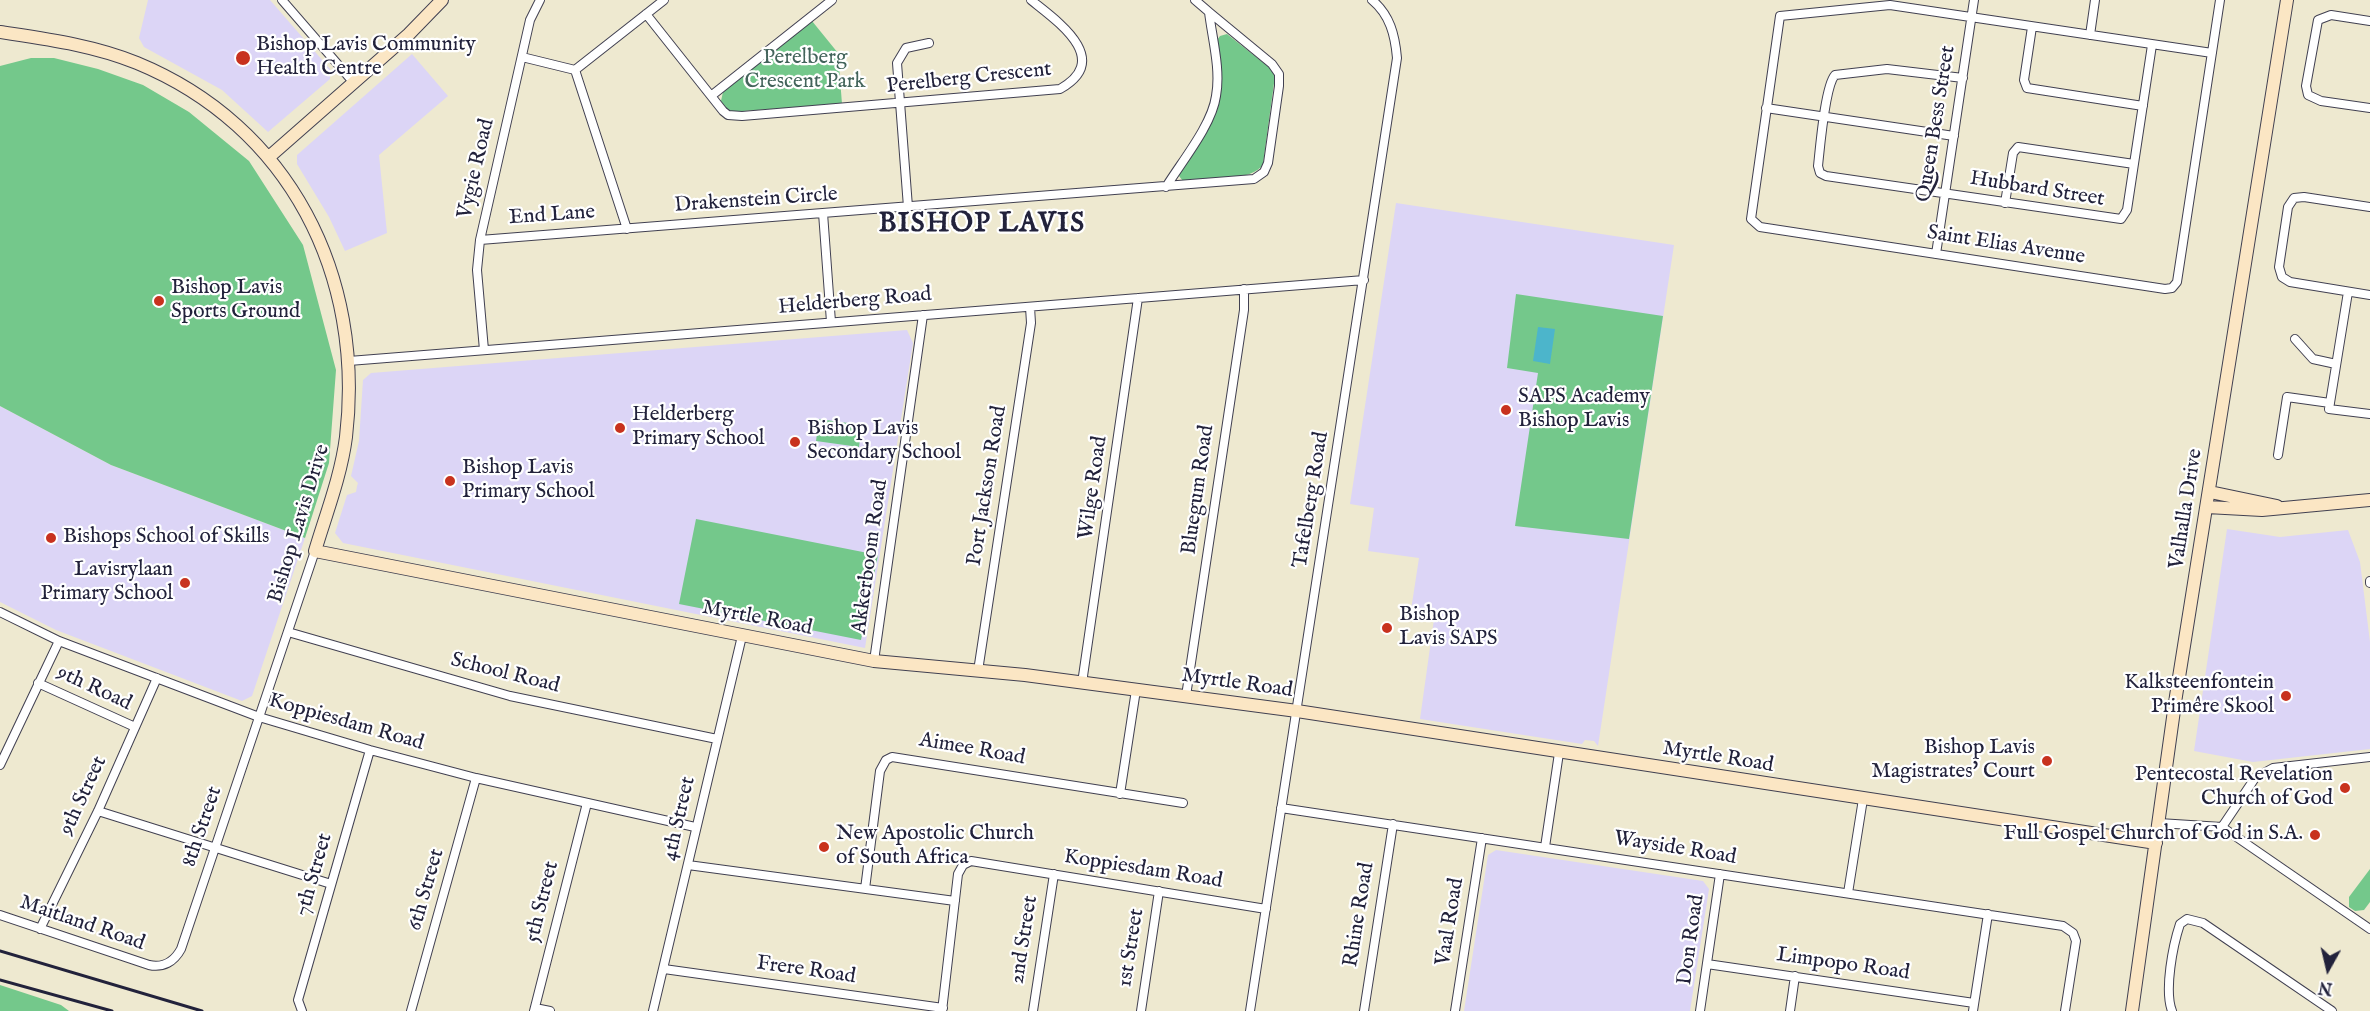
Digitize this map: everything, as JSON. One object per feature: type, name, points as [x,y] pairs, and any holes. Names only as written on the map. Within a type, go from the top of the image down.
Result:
[{"type":"street","points":[[282,0],[354,83]]},
{"type":"street","points":[[269,158],[409,34],[442,0]]},
{"type":"street","name":"Vygie Road","points":[[484,350],[477,270],[480,240],[530,20],[540,0]]},
{"type":"street","points":[[575,70],[664,0]]},
{"type":"street","points":[[711,96],[832,0]]},
{"type":"street","name":"Perelberg Crescent","points":[[646,14],[723,111],[733,116],[1053,91],[1066,86],[1079,69],[1081,56],[1078,43],[1070,32],[1031,0]]},
{"type":"street","name":"Drakenstein Circle","points":[[627,229],[1254,179],[1264,172],[1268,163],[1278,74],[1272,64],[1195,0]]},
{"type":"street","name":"Tafelberg Road","points":[[1250,1011],[1397,58],[1396,44],[1388,18],[1372,0]]},
{"type":"street","name":"Queen Bess Street","points":[[1936,254],[1974,0]]},
{"type":"street","points":[[2090,35],[2095,0]]},
{"type":"street","name":"Saint Elias Avenue","points":[[1972,18],[1890,5],[1780,16],[1750,213],[1754,224],[1936,254],[2165,289],[2172,288],[2177,282],[2220,0]]},
{"type":"street","name":"Valhalla Drive","points":[[2132,1011],[2176,696],[2210,492],[2285,0]]},
{"type":"street","points":[[1166,187],[1209,117],[1215,102],[1217,81],[1209,12]]},
{"type":"street","points":[[2370,21],[2331,15],[2318,20],[2306,86],[2308,95],[2321,101],[2370,108]]},
{"type":"street","points":[[1972,18],[2212,53]]},
{"type":"street","points":[[2032,27],[2024,80],[2027,88],[2143,106]]},
{"type":"street","name":"Bishop Lavis Drive","points":[[0,32],[71,43],[138,63],[197,94],[221,111],[269,158],[317,232],[341,302],[349,361],[345,441],[315,551],[259,717]]},
{"type":"street","points":[[909,207],[898,58],[906,48],[929,44]]},
{"type":"street","points":[[2005,203],[2013,153],[2018,147],[2134,164],[2152,45]]},
{"type":"street","points":[[522,57],[575,70]]},
{"type":"street","points":[[1825,117],[1831,80],[1839,73],[1887,69],[1963,78]]},
{"type":"street","points":[[575,70],[627,229]]},
{"type":"street","points":[[1766,108],[1954,136]]},
{"type":"street","name":"Hubbard Street","points":[[1825,117],[1818,166],[1823,175],[2115,220],[2123,217],[2127,210],[2134,164]]},
{"type":"street","points":[[2370,207],[2304,197],[2294,198],[2288,207],[2278,267],[2282,277],[2290,282],[2370,295]]},
{"type":"street","points":[[823,213],[831,322]]},
{"type":"street","name":"End Lane","points":[[480,240],[627,229]]},
{"type":"street","name":"Helderberg Road","points":[[349,361],[1364,280]]},
{"type":"street","name":"Bluegum Road","points":[[1186,696],[1244,310],[1244,289]]},
{"type":"street","points":[[2348,292],[2329,409],[2370,412]]},
{"type":"street","name":"Wilge Road","points":[[1082,683],[1138,298]]},
{"type":"street","name":"Port Jackson Road","points":[[978,671],[1031,323],[1030,307]]},
{"type":"street","name":"Akkerboom Road","points":[[874,662],[923,315]]},
{"type":"street","points":[[2295,339],[2313,359],[2336,364]]},
{"type":"street","points":[[2278,454],[2287,397],[2330,403]]},
{"type":"street","points":[[2210,492],[2289,509]]},
{"type":"street","points":[[2207,507],[2289,509],[2370,500]]},
{"type":"street","name":"Myrtle Road","points":[[315,551],[874,662],[1082,683],[1297,711],[2156,843]]},
{"type":"street","name":"Koppiesdam Road","points":[[0,612],[59,641],[259,717],[476,778],[695,827]]},
{"type":"street","name":"School Road","points":[[288,632],[510,696],[717,739]]},
{"type":"street","name":"4th Street","points":[[653,1011],[742,636]]},
{"type":"street","points":[[0,765],[59,641]]},
{"type":"street","name":"9th Street","points":[[40,929],[98,810],[157,678]]},
{"type":"street","name":"9th Road","points":[[38,683],[135,727]]},
{"type":"street","points":[[1120,794],[1136,690]]},
{"type":"street","name":"8th Street","points":[[180,949],[259,717]]},
{"type":"street","name":"7th Street","points":[[301,1010],[298,1000],[370,750]]},
{"type":"street","points":[[1545,847],[1559,753]]},
{"type":"street","name":"Aimee Road","points":[[865,889],[880,771],[886,760],[892,757],[1183,803]]},
{"type":"street","points":[[2222,827],[2255,778],[2263,772],[2273,768],[2370,757]]},
{"type":"street","name":"6th Street","points":[[411,1011],[476,778]]},
{"type":"street","points":[[1848,893],[1863,799]]},
{"type":"street","name":"5th Street","points":[[534,1009],[586,803]]},
{"type":"street","name":"Wayside Road","points":[[1281,808],[2063,926],[2073,933],[2076,941],[2065,1011]]},
{"type":"street","points":[[98,810],[332,884]]},
{"type":"street","points":[[2159,823],[2222,827],[2370,929]]},
{"type":"street","name":"Rhine Road","points":[[1364,1011],[1392,824]]},
{"type":"street","name":"Vaal Road","points":[[1455,1011],[1482,838]]},
{"type":"street","name":"Koppiesdam Road","points":[[943,1010],[959,871],[971,861],[1266,909]]},
{"type":"street","points":[[688,865],[955,901]]},
{"type":"street","name":"2nd Street","points":[[1033,1011],[1054,874]]},
{"type":"street","name":"Don Road","points":[[1700,1011],[1720,874]]},
{"type":"street","name":"1st Street","points":[[1141,1011],[1159,891]]},
{"type":"street","points":[[1974,1007],[1988,914]]},
{"type":"street","name":"Maitland Road","points":[[0,915],[155,966],[171,961],[180,949]]},
{"type":"street","points":[[2172,1011],[2169,997],[2178,929],[2180,924],[2187,919],[2203,923],[2332,1011]]},
{"type":"street","name":"Limpopo Road","points":[[1707,964],[1795,976],[1974,1007]]},
{"type":"street","name":"Frere Road","points":[[664,969],[943,1010]]},
{"type":"street","points":[[1790,1011],[1795,976]]},
{"type":"street","points":[[534,1009],[550,1011]]},
{"type":"shaded area","name":"Bishop Lavis Community Health Centre","points":[[148,0],[270,0],[330,69],[330,79],[268,132],[222,90],[144,47],[139,38]]},
{"type":"shaded area","points":[[412,54],[448,96],[379,155],[387,233],[345,251],[329,217],[297,164],[297,155]]},
{"type":"shaded area","name":"SAPS Academy Bishop Lavis","points":[[1396,203],[1674,245],[1598,746],[1594,741],[1585,740],[1582,744],[1420,719],[1435,612],[1411,610],[1419,558],[1368,551],[1374,508],[1350,504]]},
{"type":"shaded area","points":[[907,330],[913,343],[865,648],[343,543],[335,533],[347,495],[356,492],[358,483],[351,476],[359,441],[363,380],[371,373]]},
{"type":"shaded area","name":"Lavisrylaan Primary School","points":[[0,406],[111,465],[305,538],[252,696],[242,701],[56,630],[0,602]]},
{"type":"shaded area","name":"Kalksteenfontein Primêre Skool","points":[[2227,529],[2280,537],[2348,530],[2360,562],[2370,642],[2370,749],[2253,762],[2194,751]]},
{"type":"shaded area","points":[[1496,850],[1703,881],[1709,889],[1690,1011],[1464,1011],[1488,855]]},
{"type":"green space","name":"Perelberg Crescent Park","points":[[812,21],[838,53],[842,104],[729,112],[721,101],[723,92]]},
{"type":"green space","points":[[1227,34],[1270,68],[1275,76],[1263,164],[1258,170],[1239,177],[1183,181],[1179,176],[1180,172],[1215,111],[1220,82],[1217,40],[1220,36]]},
{"type":"green space","name":"Bishop Lavis Sports Ground","points":[[31,58],[54,58],[98,69],[143,85],[189,112],[249,161],[303,245],[336,370],[329,463],[305,538],[111,465],[0,406],[0,66]]},
{"type":"green space","points":[[1516,294],[1663,316],[1629,539],[1515,526],[1538,373],[1507,368]]},
{"type":"green space","points":[[819,419],[862,425],[859,447],[816,441]]},
{"type":"green space","points":[[696,519],[878,555],[861,640],[679,604]]},
{"type":"green space","points":[[2370,869],[2370,902],[2364,910],[2355,911],[2349,907],[2349,897]]},
{"type":"green space","points":[[0,985],[61,1005],[69,1011],[0,1011]]},
{"type":"water","points":[[1538,327],[1555,329],[1550,364],[1533,361]]},
{"type":"railway","points":[[0,951],[202,1011]]},
{"type":"railway","points":[[0,980],[112,1011]]},
{"type":"place","name":"Bishop Lavis Community Health Centre","points":[[243,58]]},
{"type":"place","name":"Bishop Lavis Sports Ground","points":[[159,301]]},
{"type":"place","name":"SAPS Academy Bishop Lavis","points":[[1506,410]]},
{"type":"place","name":"Helderberg Primary School","points":[[620,428]]},
{"type":"place","name":"Bishop Lavis Secondary School","points":[[795,442]]},
{"type":"place","name":"Bishop Lavis Primary School","points":[[450,481]]},
{"type":"place","name":"Bishops School of Skills","points":[[51,538]]},
{"type":"place","name":"Lavisrylaan Primary School","points":[[185,583]]},
{"type":"place","name":"Bishop Lavis SAPS","points":[[1387,628]]},
{"type":"place","name":"Kalksteenfontein Primêre Skool","points":[[2286,696]]},
{"type":"place","name":"Bishop Lavis Magistrates' Court","points":[[2047,761]]},
{"type":"place","name":"Pentecostal Revelation Church of God","points":[[2345,788]]},
{"type":"place","name":"Full Gospel Church of God in S.A.","points":[[2315,835]]},
{"type":"place","name":"New Apostolic Church of South Africa","points":[[824,847]]},
{"type":"district","name":"BISHOP LAVIS","points":[[982,225]]}]
